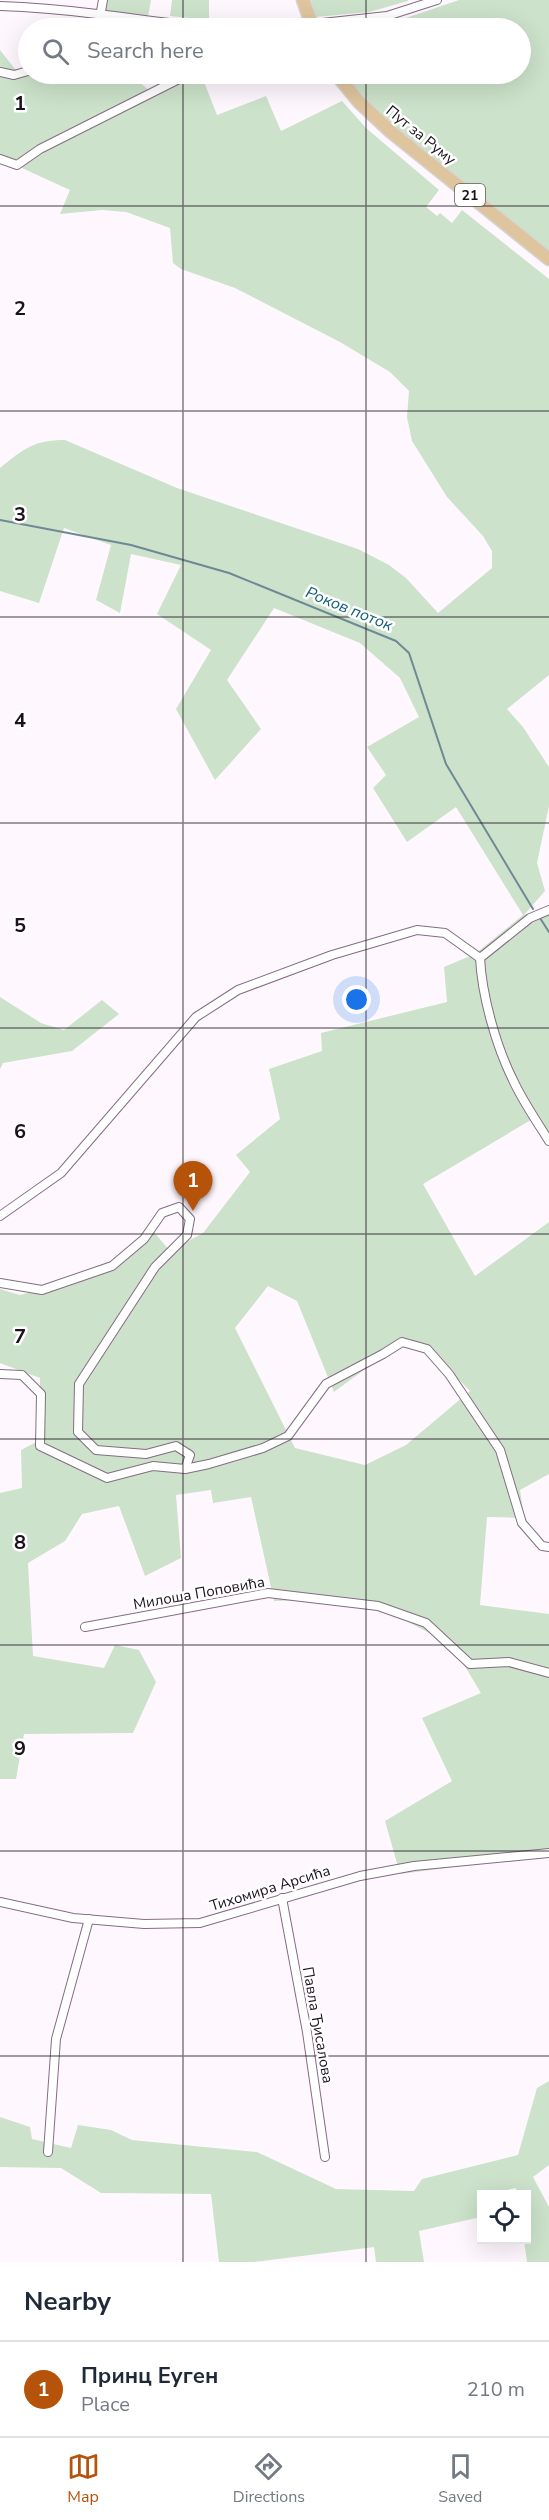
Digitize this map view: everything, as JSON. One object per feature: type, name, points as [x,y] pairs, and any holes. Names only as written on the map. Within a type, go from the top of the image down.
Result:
[{"type":"main road","points":[[303,0],[313,18]]},
{"type":"main road","name":"Пут за Руму","points":[[344,84],[359,102],[392,132],[549,258]]},
{"type":"street","points":[[100,18],[104,0]]},
{"type":"street","points":[[373,18],[387,16],[437,0]]},
{"type":"street","points":[[0,6],[130,18]]},
{"type":"street","points":[[0,72],[18,74]]},
{"type":"street","points":[[0,159],[17,165],[40,149],[169,84]]},
{"type":"street","points":[[480,958],[530,918],[549,910]]},
{"type":"street","points":[[0,1216],[62,1173],[196,1017],[238,990],[332,956],[417,930],[445,933],[480,958]]},
{"type":"street","points":[[480,958],[481,978],[500,1047],[513,1081],[549,1141]]},
{"type":"street","points":[[0,1283],[42,1290],[112,1266],[144,1239],[162,1213],[179,1207],[190,1219],[187,1235],[155,1267],[79,1384],[78,1432],[96,1450],[146,1454],[176,1446],[190,1455],[184,1469]]},
{"type":"street","points":[[0,1374],[22,1375],[41,1394],[40,1446],[107,1478],[153,1466],[184,1469],[262,1448],[288,1437],[326,1384],[402,1342],[427,1349],[449,1374],[500,1450],[522,1523],[542,1546],[549,1547]]},
{"type":"street","name":"Милоша Поповића","points":[[85,1627],[268,1593],[378,1606],[426,1623],[470,1664],[509,1662],[549,1673]]},
{"type":"street","name":"Тихомира Арсића","points":[[0,1904],[89,1919],[144,1924],[200,1923],[344,1879],[414,1866],[549,1853]]},
{"type":"street","name":"Павла Ђисалова","points":[[282,1898],[307,2032],[325,2157]]},
{"type":"street","points":[[48,2152],[56,2039],[89,1919]]},
{"type":"green space","points":[[108,0],[151,0],[148,17],[106,10]]},
{"type":"green space","points":[[172,0],[209,0],[209,18],[170,16]]},
{"type":"green space","points":[[311,0],[408,1],[369,12],[316,17]]},
{"type":"green space","points":[[459,0],[549,0],[549,253],[415,146],[353,84],[531,84],[531,18],[406,18]]},
{"type":"green space","points":[[0,50],[15,69],[18,69],[18,84],[142,84],[151,92],[166,84],[205,84],[217,115],[266,96],[281,131],[342,101],[366,128],[439,190],[426,207],[437,216],[440,213],[452,223],[462,210],[549,279],[549,675],[507,709],[523,727],[549,767],[549,806],[537,863],[545,891],[524,915],[549,908],[549,1136],[536,1117],[423,1184],[475,1276],[549,1222],[549,1474],[520,1490],[524,1518],[487,1517],[480,1605],[549,1614],[549,1855],[400,1874],[385,1821],[452,1781],[422,1718],[481,1693],[452,1645],[393,1614],[321,1600],[274,1601],[251,1497],[213,1503],[211,1490],[176,1495],[181,1558],[145,1576],[119,1506],[82,1514],[65,1541],[28,1563],[33,1656],[104,1668],[115,1645],[139,1650],[156,1682],[133,1733],[24,1734],[16,1779],[0,1779],[0,1493],[22,1488],[21,1450],[40,1440],[40,1378],[0,1363],[0,1289],[20,1295],[78,1280],[119,1261],[153,1231],[170,1251],[203,1233],[250,1172],[236,1155],[280,1119],[269,1069],[322,1051],[321,1033],[447,1002],[444,967],[475,954],[523,915],[456,807],[407,842],[373,788],[386,775],[367,747],[419,717],[400,678],[360,643],[274,608],[227,680],[261,729],[215,780],[176,709],[211,650],[157,614],[181,565],[131,554],[120,613],[96,600],[111,545],[64,528],[39,603],[0,591],[0,468],[30,447],[54,440],[65,440],[177,488],[358,549],[389,565],[406,578],[438,613],[492,568],[492,551],[483,536],[447,497],[412,441],[407,417],[409,391],[390,372],[340,342],[235,288],[181,269],[173,263],[170,228],[126,212],[102,210],[60,214],[70,190],[0,158]],"holes":[[[268,1286],[297,1301],[334,1392],[406,1339],[425,1345],[470,1391],[406,1445],[365,1465],[295,1448],[235,1328]]]},
{"type":"green space","points":[[0,997],[41,1023],[64,1030],[102,1000],[119,1014],[72,1051],[3,1063],[0,1069]]},
{"type":"green space","points":[[549,2081],[549,2165],[533,2177],[549,2207],[549,2262],[527,2262],[525,2244],[531,2244],[531,2190],[516,2190],[516,2188],[477,2190],[477,2218],[419,2231],[424,2262],[376,2262],[374,2247],[253,2262],[219,2262],[211,2194],[101,2193],[61,2168],[0,2167],[0,2117],[30,2127],[32,2139],[71,2148],[78,2125],[111,2130],[132,2140],[257,2152],[336,2189],[414,2191],[422,2179],[518,2155],[537,2088]]},
{"type":"waterway","name":"Роков поток","points":[[0,520],[131,545],[229,573],[396,641],[409,653],[446,764],[533,909]]},
{"type":"waterway","name":"Роков поток","points":[[540,918],[549,932]]},
{"type":"place","name":"Принц Еуген","points":[[193,1211]]}]
